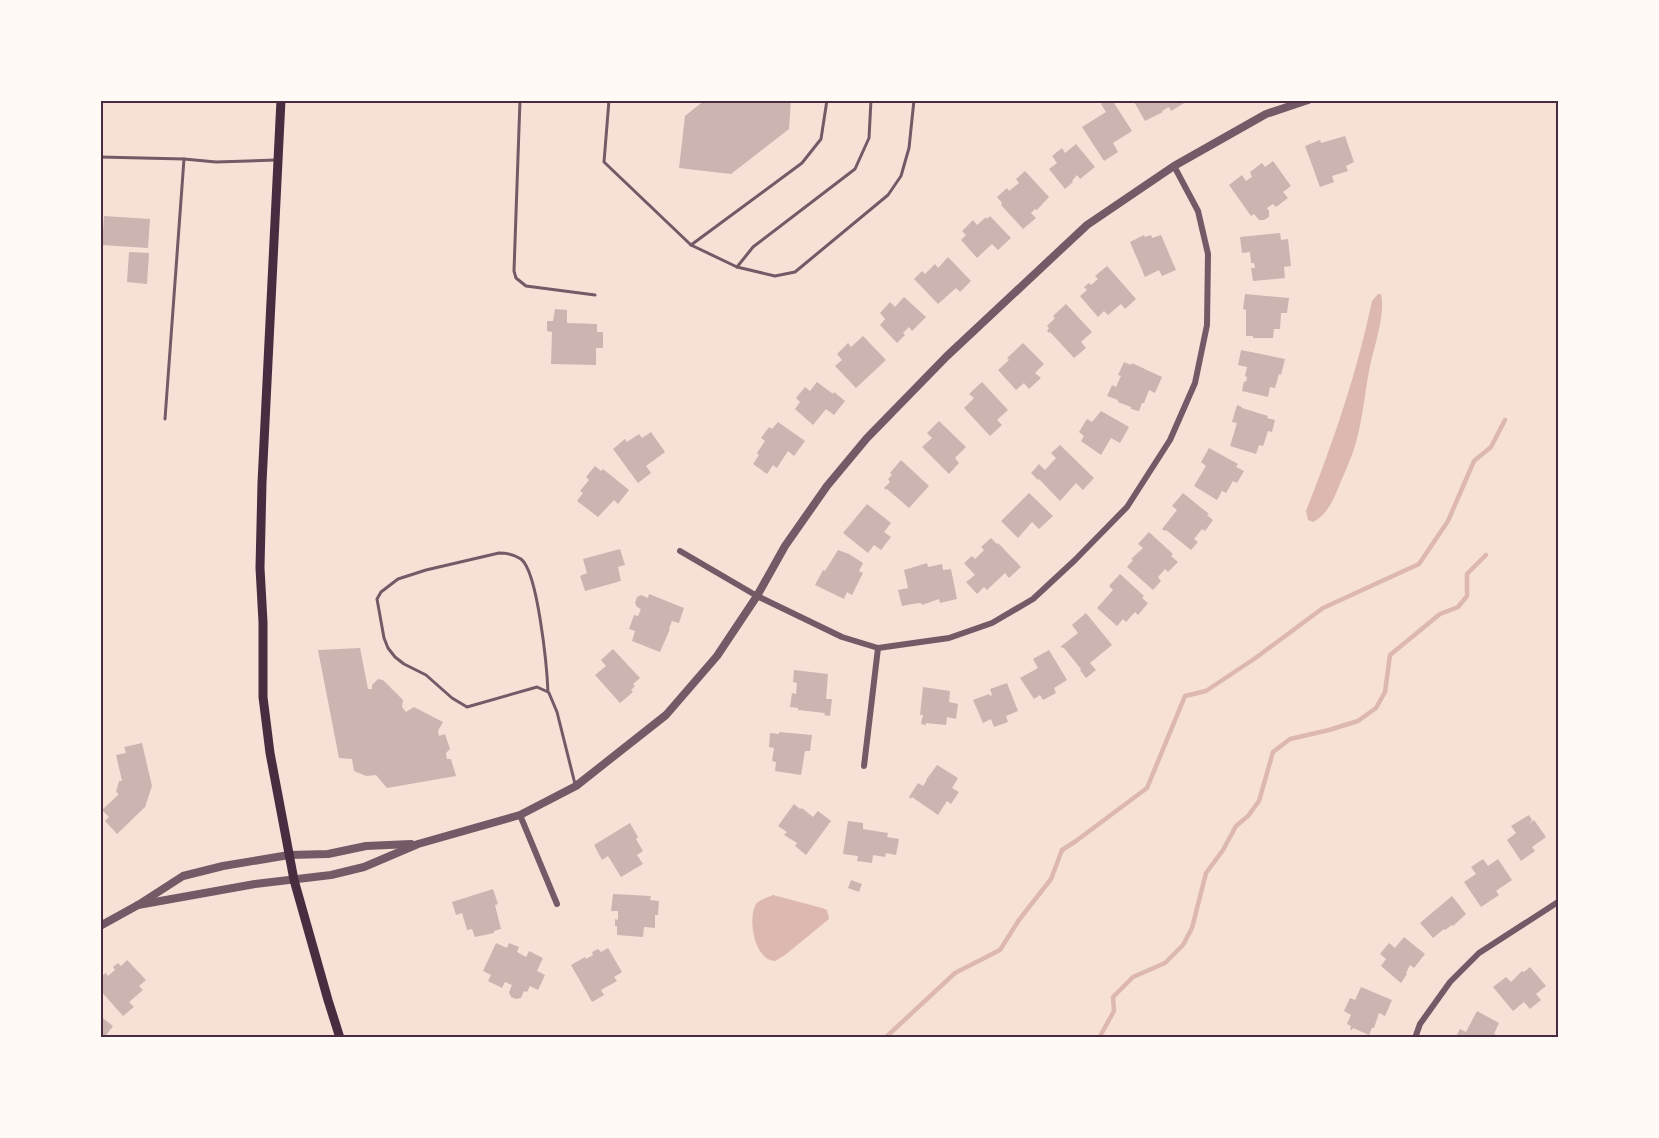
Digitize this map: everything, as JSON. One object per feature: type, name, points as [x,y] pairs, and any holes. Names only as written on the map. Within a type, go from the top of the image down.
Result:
[{"type":"main road","points":[[281,100],[262,483],[260,568],[263,697],[270,753],[294,880],[340,1038]]},
{"type":"street","points":[[138,905],[255,884],[332,875],[364,867],[418,844],[520,816],[576,786],[666,715],[717,656],[757,596],[785,546],[827,486],[867,438],[947,356],[1087,225],[1174,166],[1266,114],[1308,100]]},
{"type":"street","points":[[680,550],[757,596],[842,637],[878,648],[949,638],[992,623],[1033,599],[1127,507],[1170,440],[1195,383],[1207,324],[1208,254],[1198,211],[1174,166]]},
{"type":"street","points":[[864,766],[878,648]]},
{"type":"street","points":[[520,816],[557,904]]},
{"type":"street","points":[[100,926],[183,876],[223,866],[289,855],[328,854],[366,846],[418,844]]},
{"type":"street","points":[[1415,1038],[1420,1024],[1450,982],[1479,953],[1558,903]]},
{"type":"lane","points":[[520,100],[513,271],[516,278],[526,286],[595,295]]},
{"type":"lane","points":[[609,100],[604,162],[691,245],[737,267],[775,276],[795,272],[888,195],[901,176],[909,148],[914,100]]},
{"type":"lane","points":[[691,245],[802,163],[821,139],[827,100]]},
{"type":"lane","points":[[737,267],[753,247],[855,169],[869,138],[871,100]]},
{"type":"lane","points":[[100,157],[216,162],[278,160]]},
{"type":"lane","points":[[165,419],[184,159]]},
{"type":"lane","points":[[548,692],[547,660],[532,578],[520,558],[499,553],[426,570],[398,579],[381,592],[377,599],[388,648],[395,657],[426,675],[452,698],[467,706],[537,687],[548,692],[557,712],[576,786]]},
{"type":"shaded area","points":[[1378,294],[1381,294],[1382,312],[1356,442],[1332,501],[1326,511],[1313,522],[1308,520],[1306,511],[1344,408],[1372,301]]},
{"type":"shaded area","points":[[773,895],[827,910],[829,919],[775,961],[768,959],[758,947],[752,919],[756,904]]},
{"type":"building","points":[[705,100],[791,100],[789,129],[731,174],[679,168],[685,116]]},
{"type":"building","points":[[1106,100],[1112,100],[1132,131],[1113,143],[1118,152],[1104,161],[1082,127],[1106,112],[1101,104]]},
{"type":"building","points":[[1133,100],[1185,100],[1186,102],[1171,111],[1169,107],[1145,121]]},
{"type":"building","points":[[1345,136],[1354,162],[1346,166],[1348,171],[1332,176],[1334,182],[1320,187],[1305,146],[1320,140],[1321,143]]},
{"type":"building","points":[[1076,144],[1095,167],[1080,179],[1077,175],[1065,189],[1049,169],[1057,163],[1052,156],[1062,148],[1065,153]]},
{"type":"building","points":[[1273,161],[1291,186],[1283,192],[1288,198],[1276,207],[1273,204],[1267,208],[1269,217],[1259,220],[1254,214],[1251,216],[1229,185],[1242,175],[1246,181],[1252,177],[1250,172],[1262,163],[1265,167]]},
{"type":"building","points":[[1025,171],[1049,197],[1031,213],[1036,218],[1023,229],[1001,205],[997,197],[1007,188],[1009,191],[1019,183],[1016,179]]},
{"type":"building","points":[[104,216],[150,219],[148,248],[102,245]]},
{"type":"building","points":[[990,216],[1011,238],[998,250],[992,244],[977,258],[961,240],[966,235],[962,231],[973,220],[977,225]]},
{"type":"building","points":[[1280,233],[1281,240],[1288,239],[1291,266],[1284,267],[1285,278],[1253,281],[1251,268],[1255,268],[1254,263],[1251,263],[1250,252],[1242,253],[1240,237]]},
{"type":"building","points":[[1144,235],[1145,237],[1151,235],[1152,238],[1161,235],[1176,270],[1162,276],[1159,270],[1145,277],[1130,242]]},
{"type":"building","points":[[129,252],[149,253],[147,284],[127,282]]},
{"type":"building","points":[[948,257],[971,281],[960,292],[956,288],[938,304],[914,279],[922,271],[925,274],[935,264],[938,268]]},
{"type":"building","points":[[1107,266],[1136,299],[1125,309],[1121,304],[1108,315],[1104,311],[1098,317],[1080,296],[1087,290],[1084,287],[1098,279],[1095,276]]},
{"type":"building","points":[[1245,294],[1289,298],[1287,313],[1281,313],[1280,329],[1274,329],[1273,338],[1246,336],[1246,310],[1243,309]]},
{"type":"building","points":[[904,297],[926,317],[912,331],[909,327],[897,343],[880,325],[885,319],[880,313],[890,302],[895,307]]},
{"type":"building","points":[[1066,304],[1092,332],[1081,342],[1086,348],[1074,358],[1047,331],[1049,328],[1047,326],[1055,318],[1053,316]]},
{"type":"building","points":[[555,309],[567,310],[567,323],[597,324],[597,332],[603,332],[603,348],[596,348],[596,365],[551,364],[552,332],[547,331],[547,321],[553,321]]},
{"type":"building","points":[[863,336],[886,360],[856,388],[835,366],[842,360],[837,354],[848,343],[851,347]]},
{"type":"building","points":[[1023,343],[1044,364],[1035,373],[1041,378],[1029,389],[1024,383],[1016,390],[998,370]]},
{"type":"building","points":[[1241,350],[1285,359],[1281,375],[1279,374],[1275,388],[1270,387],[1268,397],[1242,391],[1244,381],[1246,382],[1247,367],[1238,365]]},
{"type":"building","points":[[1124,362],[1131,365],[1132,363],[1162,377],[1155,393],[1149,390],[1139,411],[1107,396],[1112,385],[1116,387]]},
{"type":"building","points":[[817,382],[845,401],[834,415],[826,409],[813,425],[795,409],[800,402],[796,398],[805,387],[810,391]]},
{"type":"building","points":[[982,382],[1008,410],[997,420],[1002,425],[990,436],[964,408],[974,398],[969,394]]},
{"type":"building","points":[[1237,405],[1275,420],[1272,432],[1268,431],[1263,446],[1259,445],[1256,454],[1230,446],[1237,423],[1232,422]]},
{"type":"building","points":[[1101,411],[1129,427],[1120,443],[1111,438],[1101,455],[1081,441],[1084,436],[1079,432],[1087,419],[1092,422]]},
{"type":"building","points":[[939,421],[966,447],[955,458],[959,463],[949,474],[922,447],[932,438],[927,433]]},
{"type":"building","points":[[778,422],[805,441],[794,456],[788,451],[777,468],[773,465],[767,474],[753,464],[765,441],[761,438],[769,427],[772,429]]},
{"type":"building","points":[[651,432],[665,452],[646,466],[651,473],[638,483],[613,449],[625,439],[627,442],[639,434],[642,438]]},
{"type":"building","points":[[1060,445],[1094,478],[1083,490],[1076,483],[1060,501],[1031,473],[1039,464],[1045,470],[1056,458],[1051,453]]},
{"type":"building","points":[[1209,448],[1238,464],[1236,467],[1244,471],[1237,483],[1233,481],[1226,493],[1222,491],[1217,500],[1194,486],[1206,466],[1201,462]]},
{"type":"building","points":[[901,460],[929,486],[909,508],[884,488],[890,482],[888,479],[892,475],[890,473]]},
{"type":"building","points":[[595,466],[601,471],[603,469],[629,490],[618,504],[614,500],[598,517],[577,501],[583,493],[580,491],[589,480],[586,477]]},
{"type":"building","points":[[1029,493],[1053,516],[1039,529],[1032,522],[1018,538],[1001,521]]},
{"type":"building","points":[[1183,493],[1213,520],[1205,531],[1202,529],[1194,539],[1198,542],[1191,550],[1162,529],[1177,510],[1172,506]]},
{"type":"building","points":[[867,504],[891,523],[884,532],[891,537],[881,550],[874,545],[868,553],[843,533]]},
{"type":"building","points":[[1149,532],[1173,554],[1171,556],[1178,562],[1168,572],[1165,569],[1158,577],[1161,581],[1153,590],[1127,567],[1133,560],[1131,559],[1143,548],[1138,544]]},
{"type":"building","points":[[991,538],[1021,567],[1009,578],[1005,573],[987,590],[984,587],[977,594],[966,582],[975,575],[964,563],[972,556],[975,559],[984,550],[981,547]]},
{"type":"building","points":[[620,549],[625,565],[618,567],[621,581],[585,591],[580,576],[587,573],[583,559]]},
{"type":"building","points":[[838,550],[863,563],[859,571],[863,573],[852,595],[847,592],[844,599],[815,585]]},
{"type":"building","points":[[927,563],[928,567],[942,564],[943,570],[951,569],[957,599],[940,603],[939,599],[922,605],[921,603],[902,606],[898,590],[908,588],[904,570]]},
{"type":"building","points":[[1120,574],[1144,596],[1142,598],[1148,603],[1138,615],[1135,612],[1126,622],[1123,619],[1117,626],[1097,608],[1113,590],[1109,586]]},
{"type":"building","points":[[649,594],[684,608],[679,623],[672,621],[660,652],[632,641],[635,631],[629,629],[634,615],[638,616],[641,609],[635,603],[637,597],[641,595],[648,598]]},
{"type":"building","points":[[1086,613],[1112,645],[1090,663],[1096,670],[1086,678],[1064,648],[1060,647],[1078,633],[1072,625]]},
{"type":"building","points":[[360,648],[368,689],[372,689],[372,685],[378,679],[383,680],[403,700],[402,707],[406,712],[414,707],[443,722],[438,731],[439,736],[445,734],[450,749],[446,753],[447,759],[451,759],[456,776],[387,788],[376,775],[366,776],[354,771],[352,759],[339,758],[318,650]]},
{"type":"building","points":[[613,649],[640,678],[633,684],[635,686],[631,690],[633,692],[620,703],[595,675],[606,666],[601,660]]},
{"type":"building","points":[[1049,650],[1067,680],[1054,688],[1056,693],[1043,700],[1040,695],[1034,699],[1020,678],[1038,668],[1033,659]]},
{"type":"building","points":[[794,670],[828,674],[826,699],[832,699],[830,716],[824,715],[825,713],[790,707],[792,693],[796,694],[797,683],[793,682]]},
{"type":"building","points":[[1007,683],[1018,711],[1006,716],[1008,722],[994,727],[991,719],[983,723],[973,700],[992,695],[990,689]]},
{"type":"building","points":[[923,687],[950,691],[949,702],[958,704],[956,719],[947,717],[946,725],[921,724]]},
{"type":"building","points":[[779,732],[812,735],[810,751],[805,751],[801,775],[775,771],[776,762],[772,761],[774,748],[769,747],[770,733],[779,734]]},
{"type":"building","points":[[142,743],[152,786],[145,807],[117,834],[105,821],[109,817],[102,810],[119,794],[116,792],[119,781],[122,781],[116,755],[126,753],[124,747]]},
{"type":"building","points":[[937,765],[958,778],[952,788],[959,792],[951,804],[947,801],[938,815],[909,797],[918,783],[923,786]]},
{"type":"building","points":[[794,804],[813,817],[818,811],[831,821],[806,855],[795,846],[797,843],[784,835],[787,832],[778,826]]},
{"type":"building","points":[[1529,815],[1532,820],[1529,824],[1534,820],[1546,837],[1532,847],[1535,851],[1521,861],[1507,840],[1516,833],[1511,826]]},
{"type":"building","points":[[848,821],[863,823],[863,829],[888,833],[887,837],[899,839],[896,855],[886,853],[885,857],[873,855],[872,863],[857,861],[858,856],[843,854]]},
{"type":"building","points":[[630,823],[643,851],[637,855],[643,864],[621,877],[608,856],[602,860],[594,845]]},
{"type":"building","points":[[1483,859],[1488,866],[1498,859],[1512,880],[1496,891],[1499,895],[1481,907],[1464,882],[1476,874],[1471,867]]},
{"type":"building","points":[[851,880],[862,884],[859,892],[848,888]]},
{"type":"building","points":[[493,889],[498,904],[495,905],[501,929],[475,937],[472,929],[467,930],[462,913],[456,915],[452,902]]},
{"type":"building","points":[[613,894],[651,896],[650,900],[659,901],[658,915],[655,915],[655,928],[644,927],[643,937],[617,935],[615,919],[618,920],[618,911],[611,911]]},
{"type":"building","points":[[1452,896],[1466,914],[1453,926],[1444,929],[1433,938],[1420,923]]},
{"type":"building","points":[[1404,937],[1425,954],[1414,968],[1410,965],[1401,983],[1381,966],[1386,959],[1380,954],[1389,943],[1395,948]]},
{"type":"building","points":[[496,943],[507,948],[509,943],[519,947],[517,952],[526,957],[529,951],[543,958],[537,971],[545,975],[538,990],[530,986],[521,998],[516,999],[511,997],[509,992],[512,985],[505,982],[502,988],[488,981],[491,975],[483,971]]},
{"type":"building","points":[[608,948],[622,972],[614,977],[617,981],[601,990],[604,995],[592,1002],[571,965],[593,955],[592,952],[598,949],[601,952]]},
{"type":"building","points":[[127,960],[146,980],[139,986],[143,990],[129,1002],[134,1007],[123,1016],[100,990],[100,977],[106,973],[108,976],[115,970],[113,967],[118,963],[121,966]]},
{"type":"building","points":[[1530,967],[1546,986],[1536,994],[1541,1000],[1530,1009],[1524,1002],[1513,1011],[1493,987],[1506,977],[1511,982],[1522,971]]},
{"type":"building","points":[[1361,987],[1392,1000],[1385,1016],[1379,1013],[1369,1035],[1353,1028],[1350,1029],[1351,1026],[1347,1024],[1351,1015],[1344,1011],[1350,998],[1355,1000]]},
{"type":"building","points":[[1477,1011],[1499,1023],[1494,1034],[1501,1038],[1455,1038],[1460,1029],[1466,1032]]},
{"type":"building","points":[[100,1016],[113,1026],[104,1038],[100,1036]]},
{"type":"waterway","points":[[885,1038],[955,973],[1000,950],[1019,920],[1051,879],[1062,850],[1147,788],[1185,696],[1206,691],[1323,608],[1419,564],[1448,521],[1474,461],[1491,447],[1505,420]]},
{"type":"waterway","points":[[1099,1038],[1114,1011],[1113,997],[1133,977],[1165,963],[1183,945],[1192,928],[1206,873],[1223,850],[1236,826],[1248,816],[1259,801],[1273,752],[1290,739],[1358,721],[1376,708],[1385,692],[1390,655],[1440,614],[1458,607],[1467,596],[1467,574],[1486,555]]}]
